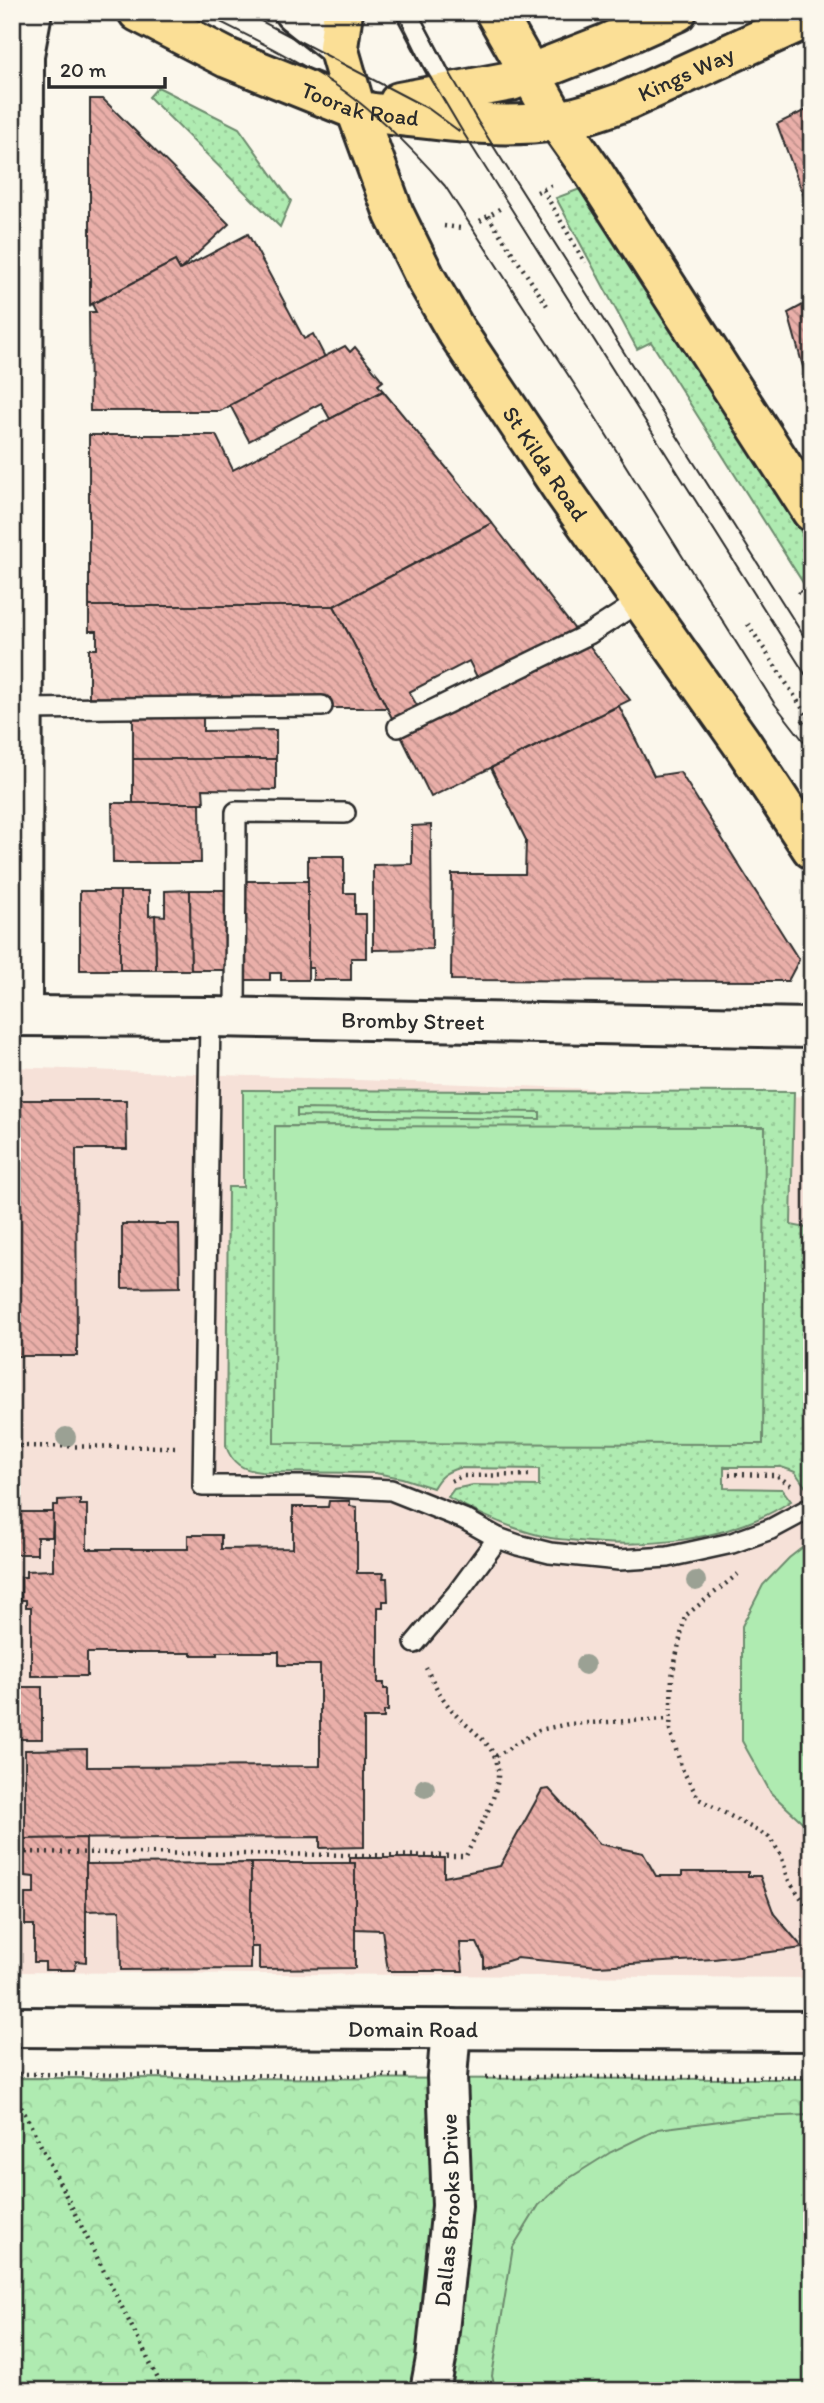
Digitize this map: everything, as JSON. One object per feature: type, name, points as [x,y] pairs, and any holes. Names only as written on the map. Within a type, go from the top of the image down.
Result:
[{"type":"main road","name":"Toorak Road","points":[[138,12],[227,58],[356,110]]},
{"type":"main road","points":[[495,12],[557,121],[593,172],[812,512]]},
{"type":"main road","points":[[457,108],[494,86],[529,75],[677,12]]},
{"type":"main road","name":"Kings Way","points":[[557,121],[628,100],[812,16]]},
{"type":"main road","name":"St Kilda Road","points":[[341,30],[356,110],[394,214],[425,277],[455,329],[812,849]]},
{"type":"main road","points":[[356,110],[457,108],[524,123],[557,121]]},
{"type":"street","points":[[17,1016],[24,55],[32,12]]},
{"type":"street","name":"St Kilda Road","points":[[294,12],[341,30]]},
{"type":"street","name":"Bromby Street","points":[[17,1016],[223,1017],[812,1028]]},
{"type":"street","name":"Domain Road","points":[[12,2027],[812,2031]]},
{"type":"street","name":"Dallas Brooks Drive","points":[[430,2391],[436,2359],[452,2206],[447,2077],[451,2029]]},
{"type":"lane","points":[[406,12],[457,108]]},
{"type":"lane","points":[[398,727],[589,634],[640,601]]},
{"type":"lane","points":[[20,716],[322,706]]},
{"type":"lane","points":[[345,813],[236,812],[223,1017],[203,1486],[314,1486],[391,1490],[464,1519],[498,1538],[550,1553],[619,1560],[668,1557],[732,1543],[771,1529],[812,1507]]},
{"type":"lane","points":[[415,1643],[458,1592],[498,1538]]},
{"type":"path","points":[[543,190],[585,263]]},
{"type":"path","points":[[480,221],[500,208]]},
{"type":"path","points":[[488,216],[548,307]]},
{"type":"path","points":[[444,226],[461,228]]},
{"type":"path","points":[[799,592],[812,609]]},
{"type":"path","points":[[748,624],[810,719],[802,723]]},
{"type":"path","points":[[12,1446],[204,1447]]},
{"type":"path","points":[[729,1474],[776,1475]]},
{"type":"path","points":[[486,1475],[531,1475]]},
{"type":"path","points":[[771,1529],[758,1558],[685,1616],[672,1676],[670,1730],[682,1769],[698,1799],[769,1838],[781,1855],[789,1881],[812,1913]]},
{"type":"path","points":[[12,1852],[466,1856],[495,1791],[499,1775],[496,1756],[451,1709],[415,1643]]},
{"type":"path","points":[[496,1756],[539,1730],[568,1724],[670,1719]]},
{"type":"path","points":[[12,2088],[164,2391]]},
{"type":"shaded area","points":[[12,1067],[812,1097],[812,1978],[12,1972]]},
{"type":"green space","points":[[158,87],[239,128],[291,201],[280,227],[149,97]]},
{"type":"green space","points":[[580,189],[812,549],[812,597],[651,342],[637,349],[556,198]]},
{"type":"green space","points":[[243,1090],[794,1092],[791,1225],[812,1229],[812,1490],[809,1492],[795,1472],[781,1467],[724,1467],[724,1488],[782,1489],[791,1501],[740,1526],[712,1534],[654,1543],[597,1543],[530,1533],[494,1520],[448,1497],[454,1489],[473,1485],[539,1486],[539,1469],[459,1468],[443,1475],[433,1488],[375,1473],[261,1472],[239,1465],[226,1446],[228,1187],[243,1187]]},
{"type":"green space","points":[[297,1109],[540,1112],[540,1119],[297,1116]]},
{"type":"green space","points":[[275,1126],[765,1127],[763,1444],[274,1443]]},
{"type":"green space","points":[[812,1540],[812,1831],[771,1793],[742,1741],[742,1626],[763,1585],[789,1558]]},
{"type":"green space","points":[[12,1803],[15,1803],[16,1960],[12,1960]]},
{"type":"green space","points":[[12,2078],[812,2079],[812,2391],[12,2391]]},
{"type":"green space","points":[[812,2115],[812,2391],[496,2391],[492,2376],[513,2247],[539,2205],[568,2179],[611,2152],[658,2129],[751,2117]]},
{"type":"building","points":[[90,99],[103,99],[229,224],[180,270],[175,261],[90,305]]},
{"type":"building","points":[[812,107],[812,218],[777,124]]},
{"type":"building","points":[[248,234],[304,339],[313,334],[325,357],[220,411],[90,411],[89,312],[96,312],[92,304],[175,261],[180,270]]},
{"type":"building","points":[[812,300],[812,384],[807,381],[788,313]]},
{"type":"building","points":[[345,346],[350,352],[355,347],[383,381],[378,385],[383,391],[330,419],[321,403],[249,441],[230,405]]},
{"type":"building","points":[[383,391],[492,523],[334,606],[89,606],[89,435],[216,435],[233,470]]},
{"type":"building","points":[[492,523],[576,631],[478,679],[469,661],[409,692],[418,707],[393,720],[334,606]]},
{"type":"building","points":[[89,606],[334,606],[387,708],[330,708],[330,698],[89,697],[89,649],[97,649],[97,631],[89,631]]},
{"type":"building","points":[[589,645],[630,700],[431,797],[401,736]]},
{"type":"building","points":[[619,706],[654,776],[680,772],[799,960],[788,981],[451,980],[452,874],[525,874],[526,840],[491,768]]},
{"type":"building","points":[[203,714],[203,731],[276,730],[276,759],[133,759],[133,715]]},
{"type":"building","points":[[133,759],[276,759],[276,790],[203,789],[204,803],[133,803]]},
{"type":"building","points":[[112,803],[200,803],[201,863],[113,863]]},
{"type":"building","points":[[431,825],[432,949],[373,950],[373,865],[412,864],[412,826]]},
{"type":"building","points":[[308,856],[344,856],[344,893],[355,893],[355,914],[366,914],[366,958],[351,958],[351,980],[313,980],[313,968],[308,968]]},
{"type":"building","points":[[245,881],[308,881],[308,980],[281,980],[281,973],[270,973],[270,980],[245,980]]},
{"type":"building","points":[[190,890],[191,970],[156,970],[155,915],[165,916],[165,891]]},
{"type":"building","points":[[190,890],[228,890],[228,970],[191,970]]},
{"type":"building","points":[[80,891],[120,891],[120,970],[80,970]]},
{"type":"building","points":[[120,891],[149,891],[149,916],[155,915],[156,970],[120,970]]},
{"type":"building","points":[[12,1100],[126,1100],[127,1149],[76,1149],[77,1356],[12,1356]]},
{"type":"building","points":[[122,1224],[179,1224],[180,1287],[122,1288]]},
{"type":"building","points":[[80,1499],[80,1505],[87,1505],[87,1549],[188,1549],[188,1535],[221,1535],[221,1549],[293,1548],[293,1507],[328,1507],[329,1501],[350,1501],[350,1506],[357,1507],[357,1573],[384,1573],[383,1578],[387,1578],[388,1601],[383,1601],[383,1607],[378,1607],[378,1683],[384,1683],[384,1689],[388,1689],[388,1711],[384,1711],[384,1718],[364,1718],[364,1847],[320,1848],[320,1837],[25,1839],[25,1750],[87,1749],[87,1767],[320,1766],[320,1665],[279,1665],[279,1652],[217,1652],[217,1655],[87,1653],[87,1676],[31,1676],[31,1607],[26,1607],[26,1600],[21,1600],[21,1577],[26,1577],[26,1571],[53,1570],[53,1505],[58,1505],[58,1500]]},
{"type":"building","points":[[12,1512],[53,1512],[52,1537],[37,1537],[37,1554],[12,1554]]},
{"type":"building","points":[[12,1687],[42,1687],[42,1739],[12,1739]]},
{"type":"building","points":[[549,1789],[600,1844],[643,1853],[656,1876],[682,1876],[682,1872],[748,1872],[748,1876],[760,1876],[774,1914],[803,1948],[714,1959],[598,1966],[517,1958],[484,1968],[484,1958],[477,1943],[460,1943],[463,1971],[388,1971],[382,1930],[355,1929],[355,1863],[350,1863],[350,1858],[444,1858],[444,1877],[500,1866],[542,1790]]},
{"type":"building","points":[[86,1838],[86,1962],[76,1961],[75,1970],[45,1970],[45,1962],[34,1962],[34,1925],[25,1925],[25,1894],[34,1894],[34,1877],[25,1876],[25,1839]]},
{"type":"building","points":[[251,1863],[355,1863],[355,1968],[259,1969],[259,1947],[251,1947]]},
{"type":"building","points":[[251,1863],[251,1969],[121,1970],[120,1910],[86,1911],[86,1864]]},
{"type":"tram line","points":[[201,12],[269,46],[334,84],[393,131],[445,186],[591,410],[774,703],[812,752]]},
{"type":"tram line","points":[[244,12],[429,109],[459,131]]},
{"type":"tram line","points":[[397,12],[423,65],[464,134],[812,685]]},
{"type":"tram line","points":[[418,12],[478,122],[812,649]]}]
